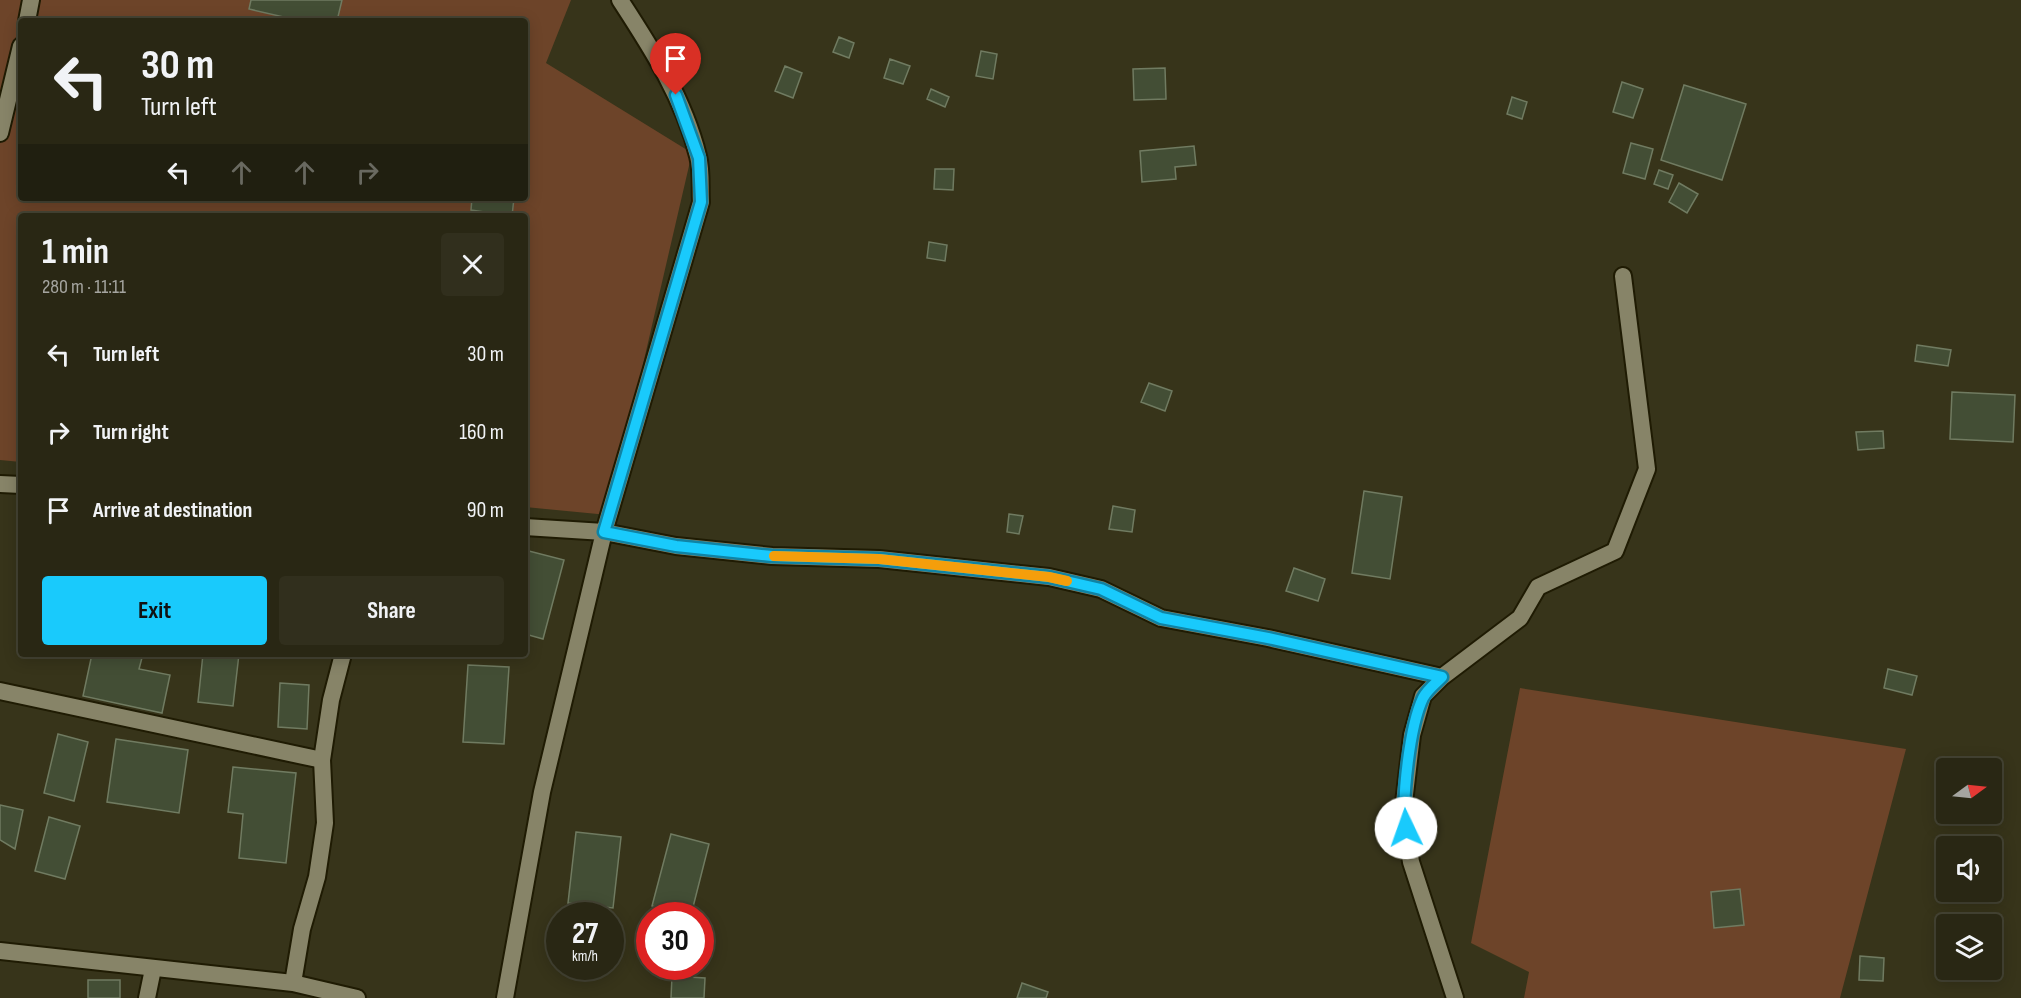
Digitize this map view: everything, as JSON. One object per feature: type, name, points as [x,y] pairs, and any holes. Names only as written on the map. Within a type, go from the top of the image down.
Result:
[{"type":"street","points":[[28,18],[31,0]]},
{"type":"street","points":[[505,998],[542,792],[604,532],[701,202],[699,158],[683,111],[668,78],[621,0]]},
{"type":"street","points":[[0,133],[18,58]]},
{"type":"street","points":[[1455,998],[1411,862],[1403,811],[1412,735],[1424,696],[1442,677],[1520,618],[1538,587],[1615,551],[1647,469],[1623,276]]},
{"type":"street","points":[[0,484],[18,485]]},
{"type":"street","points":[[528,527],[604,532],[676,546],[772,556],[891,560],[1049,577],[1101,589],[1161,618],[1268,638],[1442,677]]},
{"type":"street","points":[[293,983],[302,929],[317,877],[325,823],[322,760],[331,700],[342,657]]},
{"type":"street","points":[[0,691],[322,760]]},
{"type":"street","points":[[0,951],[293,983],[357,998]]},
{"type":"street","points":[[147,998],[153,969]]},
{"type":"shaded area","points":[[0,0],[571,0],[546,63],[692,153],[608,515],[528,507],[528,213],[18,213],[18,462],[0,460]]},
{"type":"shaded area","points":[[1520,688],[1906,749],[1840,998],[1524,998],[1529,972],[1471,943]]},
{"type":"building","points":[[251,0],[342,0],[338,18],[288,18],[249,9]]},
{"type":"building","points":[[839,37],[854,43],[849,58],[833,52]]},
{"type":"building","points":[[981,51],[997,54],[993,79],[976,76]]},
{"type":"building","points":[[890,59],[910,66],[903,84],[884,78]]},
{"type":"building","points":[[785,66],[802,73],[793,98],[775,91]]},
{"type":"building","points":[[1165,68],[1166,99],[1134,100],[1133,69]]},
{"type":"building","points":[[1622,82],[1643,89],[1633,118],[1613,112]]},
{"type":"building","points":[[1684,85],[1746,104],[1722,180],[1661,160]]},
{"type":"building","points":[[931,89],[949,97],[945,107],[927,99]]},
{"type":"building","points":[[1512,97],[1527,102],[1522,119],[1507,114]]},
{"type":"building","points":[[1631,143],[1653,149],[1645,179],[1623,173]]},
{"type":"building","points":[[1194,146],[1196,165],[1175,167],[1176,179],[1142,182],[1140,151]]},
{"type":"building","points":[[935,169],[954,169],[953,190],[934,189]]},
{"type":"building","points":[[1659,170],[1673,175],[1668,189],[1654,184]]},
{"type":"building","points":[[1679,183],[1698,194],[1687,213],[1669,202]]},
{"type":"building","points":[[472,201],[514,201],[512,213],[471,210]]},
{"type":"building","points":[[929,242],[947,245],[945,261],[927,258]]},
{"type":"building","points":[[1917,345],[1951,350],[1948,366],[1915,361]]},
{"type":"building","points":[[1149,383],[1172,391],[1165,411],[1141,402]]},
{"type":"building","points":[[1952,392],[2015,395],[2013,442],[1950,439]]},
{"type":"building","points":[[1883,431],[1884,448],[1858,450],[1856,432]]},
{"type":"building","points":[[1364,491],[1402,497],[1390,579],[1352,573]]},
{"type":"building","points":[[1113,506],[1135,510],[1132,532],[1109,529]]},
{"type":"building","points":[[1009,514],[1023,516],[1019,534],[1007,532]]},
{"type":"building","points":[[528,551],[564,560],[543,639],[528,635]]},
{"type":"building","points":[[1294,568],[1325,579],[1318,601],[1286,591]]},
{"type":"building","points":[[91,657],[142,657],[139,669],[170,675],[162,713],[83,696]]},
{"type":"building","points":[[203,657],[239,657],[233,706],[198,702]]},
{"type":"building","points":[[468,665],[509,667],[504,744],[463,742]]},
{"type":"building","points":[[1888,669],[1917,676],[1912,695],[1884,688]]},
{"type":"building","points":[[280,683],[309,685],[307,729],[278,727]]},
{"type":"building","points":[[58,734],[88,742],[74,801],[44,793]]},
{"type":"building","points":[[116,739],[188,750],[179,813],[107,802]]},
{"type":"building","points":[[233,767],[296,773],[286,863],[239,858],[243,814],[228,812]]},
{"type":"building","points":[[0,805],[23,810],[15,849],[0,840]]},
{"type":"building","points":[[49,817],[80,826],[65,879],[35,871]]},
{"type":"building","points":[[576,832],[621,837],[614,902],[568,902]]},
{"type":"building","points":[[671,834],[709,844],[694,902],[653,902]]},
{"type":"building","points":[[1740,889],[1744,925],[1714,928],[1711,892]]},
{"type":"building","points":[[1860,956],[1884,958],[1883,981],[1859,980]]},
{"type":"building","points":[[88,980],[120,980],[120,998],[88,998]]},
{"type":"building","points":[[672,980],[705,980],[704,998],[671,998]]},
{"type":"building","points":[[1022,983],[1048,992],[1046,998],[1017,998]]},
{"type":"slow traffic","points":[[774,556],[918,562],[1067,581]]},
{"type":"route","points":[[676,95],[699,158],[701,202],[604,532],[676,546],[772,556],[879,559],[1049,577],[1101,589],[1161,618],[1268,638],[1442,677],[1424,696],[1412,735],[1403,811],[1406,828]]}]
